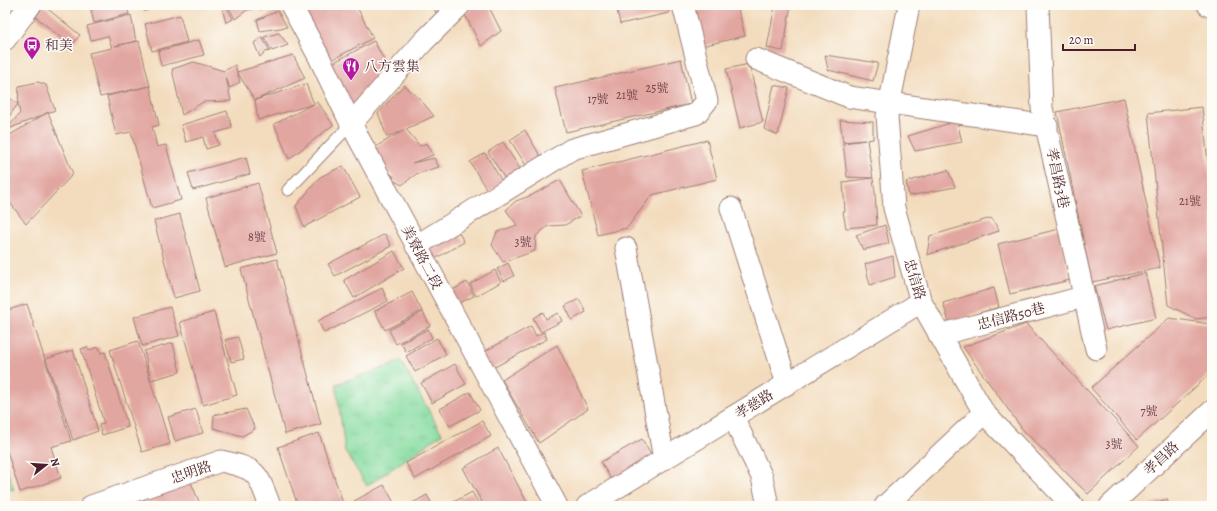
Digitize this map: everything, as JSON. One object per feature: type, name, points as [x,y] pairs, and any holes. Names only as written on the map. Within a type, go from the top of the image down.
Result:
[{"type":"street","points":[[5,39],[30,5]]},
{"type":"street","name":"美寮路二段","points":[[291,5],[319,57],[351,124],[557,506]]},
{"type":"street","points":[[351,124],[423,42],[460,5]]},
{"type":"street","points":[[416,246],[572,149],[696,114],[707,101],[683,5]]},
{"type":"street","name":"忠信路","points":[[909,5],[887,116],[894,208],[921,302],[984,413],[1073,506]]},
{"type":"street","name":"孝昌路3巷","points":[[1038,5],[1042,108],[1083,297],[1096,349]]},
{"type":"street","points":[[1208,5],[1212,7]]},
{"type":"street","points":[[756,59],[849,97],[1047,126]]},
{"type":"street","points":[[730,208],[787,384]]},
{"type":"street","points":[[626,248],[664,459]]},
{"type":"street","name":"忠信路50巷","points":[[939,335],[1083,297]]},
{"type":"street","name":"孝慈路","points":[[587,506],[921,302]]},
{"type":"street","name":"孝昌路","points":[[1110,506],[1212,411]]},
{"type":"street","points":[[885,506],[984,413]]},
{"type":"street","points":[[733,417],[762,478],[768,506]]},
{"type":"street","name":"忠明路","points":[[91,506],[221,461],[240,465],[258,475],[270,506]]},
{"type":"lane","points":[[288,190],[351,124]]},
{"type":"green space","points":[[400,360],[442,434],[367,486],[345,451],[336,384],[390,366]]},
{"type":"green space","points":[[5,463],[14,490],[5,489]]},
{"type":"building","points":[[110,5],[127,5],[129,14],[94,23],[91,10]]},
{"type":"building","points":[[142,5],[164,5],[144,11]]},
{"type":"building","points":[[226,5],[233,19],[226,23],[222,8]]},
{"type":"building","points":[[228,5],[252,5],[253,9],[247,10],[235,19]]},
{"type":"building","points":[[257,5],[267,5],[267,6],[260,10]]},
{"type":"building","points":[[295,5],[356,5],[373,38],[326,63]]},
{"type":"building","points":[[433,5],[443,5],[436,13]]},
{"type":"building","points":[[474,5],[488,5],[501,31],[481,46],[465,15]]},
{"type":"building","points":[[616,5],[667,5],[669,13],[620,24]]},
{"type":"building","points":[[687,5],[737,5],[745,36],[697,47]]},
{"type":"building","points":[[775,5],[791,5],[783,51],[767,48]]},
{"type":"building","points":[[44,6],[80,35],[71,46],[36,17]]},
{"type":"building","points":[[278,11],[287,27],[260,31],[257,20]]},
{"type":"building","points":[[131,15],[136,41],[115,46],[139,41],[150,86],[100,97],[89,53],[112,48],[108,36],[91,40],[87,26]]},
{"type":"building","points":[[180,15],[187,42],[152,51],[145,24]]},
{"type":"building","points":[[279,33],[288,45],[272,51],[264,37]]},
{"type":"building","points":[[262,37],[270,51],[265,52],[260,57],[254,43]]},
{"type":"building","points":[[199,40],[204,55],[161,66],[158,51]]},
{"type":"building","points":[[374,41],[391,73],[361,107],[344,104],[331,64]]},
{"type":"building","points":[[293,55],[305,78],[255,100],[237,72]]},
{"type":"building","points":[[825,55],[878,63],[873,81],[828,70]]},
{"type":"building","points":[[681,59],[691,104],[566,132],[555,88]]},
{"type":"building","points":[[194,62],[224,71],[235,65],[240,82],[230,88],[226,77],[231,101],[203,102],[182,115],[172,69]]},
{"type":"building","points":[[749,64],[763,122],[740,128],[726,69]]},
{"type":"building","points":[[38,82],[46,85],[55,110],[6,130],[20,113],[18,104],[19,86]]},
{"type":"building","points":[[306,84],[314,104],[258,120],[255,100]]},
{"type":"building","points":[[404,85],[420,99],[434,116],[406,129],[420,146],[427,143],[433,155],[412,163],[434,158],[439,167],[416,174],[402,185],[391,179],[394,177],[382,165],[375,147],[405,130],[387,137],[378,113]]},
{"type":"building","points":[[774,85],[789,88],[778,135],[764,129]]},
{"type":"building","points":[[150,86],[159,125],[152,127],[157,147],[166,145],[181,200],[152,208],[131,132],[116,135],[107,96]]},
{"type":"building","points":[[5,95],[18,104],[5,122]]},
{"type":"building","points":[[1124,98],[1160,268],[1092,282],[1057,112]]},
{"type":"building","points":[[318,102],[333,125],[289,159],[274,124]]},
{"type":"building","points":[[1202,107],[1212,200],[1212,317],[1196,319],[1168,305],[1148,113]]},
{"type":"building","points":[[227,111],[232,128],[215,133],[219,145],[206,149],[203,137],[186,142],[181,125]]},
{"type":"building","points":[[48,112],[73,174],[26,224],[5,196],[5,138]]},
{"type":"building","points":[[840,120],[873,122],[873,139],[867,140],[875,192],[877,225],[846,228],[843,212],[845,212],[843,182],[872,178],[847,177],[843,143],[865,140],[843,142]]},
{"type":"building","points":[[957,121],[962,142],[915,151],[908,136]]},
{"type":"building","points":[[525,130],[543,161],[529,170],[510,140]]},
{"type":"building","points":[[707,140],[717,179],[652,195],[627,228],[598,235],[582,171]]},
{"type":"building","points":[[503,142],[522,172],[507,182],[488,152]]},
{"type":"building","points":[[485,153],[503,183],[488,192],[470,162]]},
{"type":"building","points":[[246,157],[250,174],[193,190],[188,173]]},
{"type":"building","points":[[343,166],[360,197],[304,227],[296,206],[320,177]]},
{"type":"building","points":[[948,170],[955,187],[909,196],[906,182]]},
{"type":"building","points":[[560,180],[581,216],[565,225],[548,226],[536,236],[535,251],[503,262],[492,245],[497,232],[517,225],[506,210],[516,201],[532,195]]},
{"type":"building","points":[[258,183],[277,253],[225,267],[206,198]]},
{"type":"building","points":[[180,214],[200,291],[174,298],[154,221]]},
{"type":"building","points":[[991,218],[997,225],[999,231],[927,255],[930,236]]},
{"type":"building","points":[[885,225],[889,243],[863,250],[856,235]]},
{"type":"building","points":[[455,226],[464,242],[431,261],[422,245]]},
{"type":"building","points":[[1059,229],[1070,280],[1010,294],[998,244]]},
{"type":"building","points":[[385,234],[391,246],[335,276],[328,264]]},
{"type":"building","points":[[394,251],[404,268],[354,298],[344,280]]},
{"type":"building","points":[[893,256],[895,277],[870,285],[865,264]]},
{"type":"building","points":[[277,259],[321,424],[285,434],[241,269]]},
{"type":"building","points":[[508,263],[514,276],[504,281],[497,269]]},
{"type":"building","points":[[495,270],[501,282],[476,296],[470,284]]},
{"type":"building","points":[[1145,273],[1156,318],[1106,330],[1094,286]]},
{"type":"building","points":[[467,282],[474,296],[455,305],[449,292]]},
{"type":"building","points":[[382,288],[388,301],[324,333],[318,321]]},
{"type":"building","points":[[994,288],[999,307],[949,322],[943,303]]},
{"type":"building","points":[[412,292],[422,311],[385,330],[375,311]]},
{"type":"building","points":[[579,299],[586,312],[572,320],[565,306]]},
{"type":"building","points":[[27,304],[71,441],[51,447],[61,478],[20,492],[5,445],[5,311]]},
{"type":"building","points":[[170,307],[179,336],[142,346],[134,317]]},
{"type":"building","points":[[214,312],[237,395],[203,405],[180,322]]},
{"type":"building","points":[[423,312],[430,326],[396,344],[389,330]]},
{"type":"building","points":[[543,312],[546,319],[558,313],[562,321],[541,332],[533,318]]},
{"type":"building","points":[[1169,318],[1210,324],[1212,326],[1212,372],[1137,440],[1091,388]]},
{"type":"building","points":[[1026,324],[1139,446],[1088,494],[1023,430],[963,347]]},
{"type":"building","points":[[531,326],[536,336],[544,332],[547,339],[489,370],[480,354]]},
{"type":"building","points":[[428,329],[432,338],[406,352],[401,343]]},
{"type":"building","points":[[238,337],[244,359],[231,362],[225,340]]},
{"type":"building","points":[[437,338],[446,354],[415,372],[406,356]]},
{"type":"building","points":[[138,341],[170,444],[142,452],[110,350]]},
{"type":"building","points":[[173,343],[180,372],[151,380],[144,351]]},
{"type":"building","points":[[557,345],[588,409],[539,443],[502,380]]},
{"type":"building","points":[[87,347],[89,350],[99,347],[101,353],[105,352],[128,427],[102,435],[99,425],[104,423],[81,349]]},
{"type":"building","points":[[73,350],[98,431],[73,440],[46,359]]},
{"type":"building","points":[[455,364],[466,384],[432,403],[421,383]]},
{"type":"building","points":[[470,392],[480,410],[450,426],[440,409]]},
{"type":"building","points":[[196,409],[203,433],[175,441],[168,417]]},
{"type":"building","points":[[246,409],[255,429],[242,436],[213,428],[214,415]]},
{"type":"building","points":[[482,421],[491,436],[415,479],[406,463]]},
{"type":"building","points":[[319,433],[344,506],[298,506],[278,447]]},
{"type":"building","points":[[642,439],[652,457],[612,481],[601,462]]},
{"type":"building","points":[[498,448],[529,506],[484,506],[463,468]]},
{"type":"building","points":[[190,480],[201,506],[147,506],[144,499]]},
{"type":"building","points":[[384,485],[396,506],[357,506],[354,501]]},
{"type":"building","points":[[472,492],[480,506],[451,506],[450,504]]},
{"type":"building","points":[[427,495],[433,506],[407,506]]},
{"type":"building","points":[[140,498],[143,506],[117,506]]},
{"type":"building","points":[[1167,499],[1169,506],[1146,506]]},
{"type":"place","name":"和美","points":[[32,60]]},
{"type":"place","name":"八方雲集","points":[[351,81]]}]
